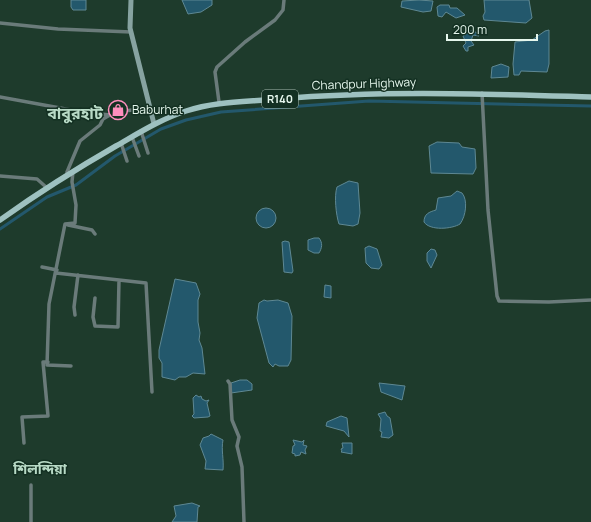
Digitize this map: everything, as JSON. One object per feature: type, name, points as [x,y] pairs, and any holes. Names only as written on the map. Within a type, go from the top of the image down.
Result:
[{"type":"main road","points":[[131,0],[131,32],[154,124]]},
{"type":"main road","name":"Chandpur Highway","points":[[0,220],[46,187],[121,143],[133,140],[154,124],[186,110],[219,102],[338,94],[591,97]]},
{"type":"street","points":[[219,102],[215,72],[217,67],[245,42],[275,20],[283,10],[284,0]]},
{"type":"street","points":[[0,23],[58,29],[131,32]]},
{"type":"street","points":[[483,96],[488,210],[497,296],[499,301],[550,302],[591,300]]},
{"type":"street","points":[[0,97],[82,112],[110,115]]},
{"type":"street","points":[[65,224],[74,224],[76,205],[70,173],[67,172],[80,141],[115,112],[150,108]]},
{"type":"street","points":[[142,134],[148,153]]},
{"type":"street","points":[[133,140],[139,156]]},
{"type":"street","points":[[121,143],[127,161]]},
{"type":"street","points":[[0,176],[37,179],[46,187]]},
{"type":"street","points":[[65,224],[92,230],[96,234]]},
{"type":"street","points":[[65,224],[49,304],[47,365],[71,366]]},
{"type":"street","points":[[42,267],[56,272],[78,276],[146,283],[152,392]]},
{"type":"street","points":[[75,315],[74,307],[78,276]]},
{"type":"street","points":[[95,298],[93,317],[95,326],[118,327],[119,280]]},
{"type":"street","points":[[24,443],[22,417],[48,416],[43,362],[48,362]]},
{"type":"street","points":[[228,381],[230,384],[232,420],[238,437],[237,446],[242,467],[244,522]]},
{"type":"street","points":[[31,485],[31,522]]},
{"type":"water","points":[[71,0],[86,0],[86,10],[73,10],[71,7]]},
{"type":"water","points":[[182,0],[212,0],[212,5],[201,12],[188,14]]},
{"type":"water","points":[[484,0],[529,0],[532,18],[526,23],[484,20]]},
{"type":"water","points":[[402,1],[433,1],[431,11],[423,12],[401,7]]},
{"type":"water","points":[[440,5],[449,5],[450,8],[457,8],[465,15],[456,18],[446,12],[442,17],[438,16],[437,7]]},
{"type":"water","points":[[472,30],[479,36],[473,35],[471,41],[474,45],[468,47],[468,51],[466,51],[463,46],[466,43],[463,36]]},
{"type":"water","points":[[549,30],[549,64],[547,72],[521,71],[519,75],[514,75],[513,64],[515,42],[532,40]]},
{"type":"water","points":[[501,64],[509,67],[508,77],[491,78],[492,67]]},
{"type":"water","points":[[437,142],[459,143],[462,147],[475,149],[476,168],[473,174],[431,173],[429,146]]},
{"type":"water","points":[[349,181],[358,183],[360,213],[358,224],[353,226],[339,224],[336,206],[337,187]]},
{"type":"water","points":[[457,191],[462,193],[466,204],[464,217],[460,224],[452,227],[441,228],[427,225],[424,222],[425,217],[429,213],[436,210],[438,198],[451,196]]},
{"type":"water","points":[[266,208],[273,211],[276,218],[273,225],[266,228],[259,225],[256,218],[259,211]]},
{"type":"water","points":[[319,238],[322,244],[319,253],[314,253],[308,250],[308,240]]},
{"type":"water","points":[[282,242],[289,242],[292,273],[284,272]]},
{"type":"water","points":[[369,246],[377,249],[382,265],[379,269],[371,268],[366,263],[365,248]]},
{"type":"water","points":[[431,249],[435,250],[437,255],[431,268],[427,261],[427,253]]},
{"type":"water","points":[[175,279],[196,283],[200,294],[198,300],[199,340],[202,348],[205,374],[193,373],[186,377],[179,377],[175,380],[162,377],[162,363],[159,358],[159,350]]},
{"type":"water","points":[[325,285],[331,286],[331,298],[324,297]]},
{"type":"water","points":[[264,300],[278,300],[288,303],[292,316],[291,360],[288,366],[279,366],[275,364],[273,367],[269,363],[257,318],[259,303]]},
{"type":"water","points":[[240,380],[247,380],[252,384],[252,390],[231,393],[231,383]]},
{"type":"water","points":[[379,383],[405,386],[402,400],[381,392]]},
{"type":"water","points":[[196,395],[199,397],[201,396],[202,399],[206,401],[209,400],[207,403],[210,416],[194,418],[192,416],[194,414],[193,398]]},
{"type":"water","points":[[385,412],[390,418],[393,435],[389,438],[381,437],[382,432],[380,431],[381,419],[378,414]]},
{"type":"water","points":[[341,416],[347,418],[349,437],[344,431],[326,426],[327,422]]},
{"type":"water","points":[[211,434],[223,440],[223,470],[205,469],[206,461],[200,445],[203,438]]},
{"type":"water","points":[[293,440],[302,442],[304,440],[303,445],[307,446],[305,450],[306,454],[301,452],[300,455],[295,456],[295,454],[292,453],[293,446],[295,445]]},
{"type":"water","points":[[342,443],[352,443],[352,454],[341,452],[341,449],[343,448]]},
{"type":"water","points":[[192,503],[200,506],[198,507],[197,522],[172,522],[176,516],[174,506]]},
{"type":"waterway","points":[[0,229],[47,197],[76,185],[115,156],[161,129],[186,120],[221,112],[369,101],[591,106]]},
{"type":"place","name":"Baburhat","points":[[118,110]]},
{"type":"district","name":"বাবুরহাট","points":[[75,113]]},
{"type":"district","name":"শিলন্দিয়া","points":[[40,469]]}]
